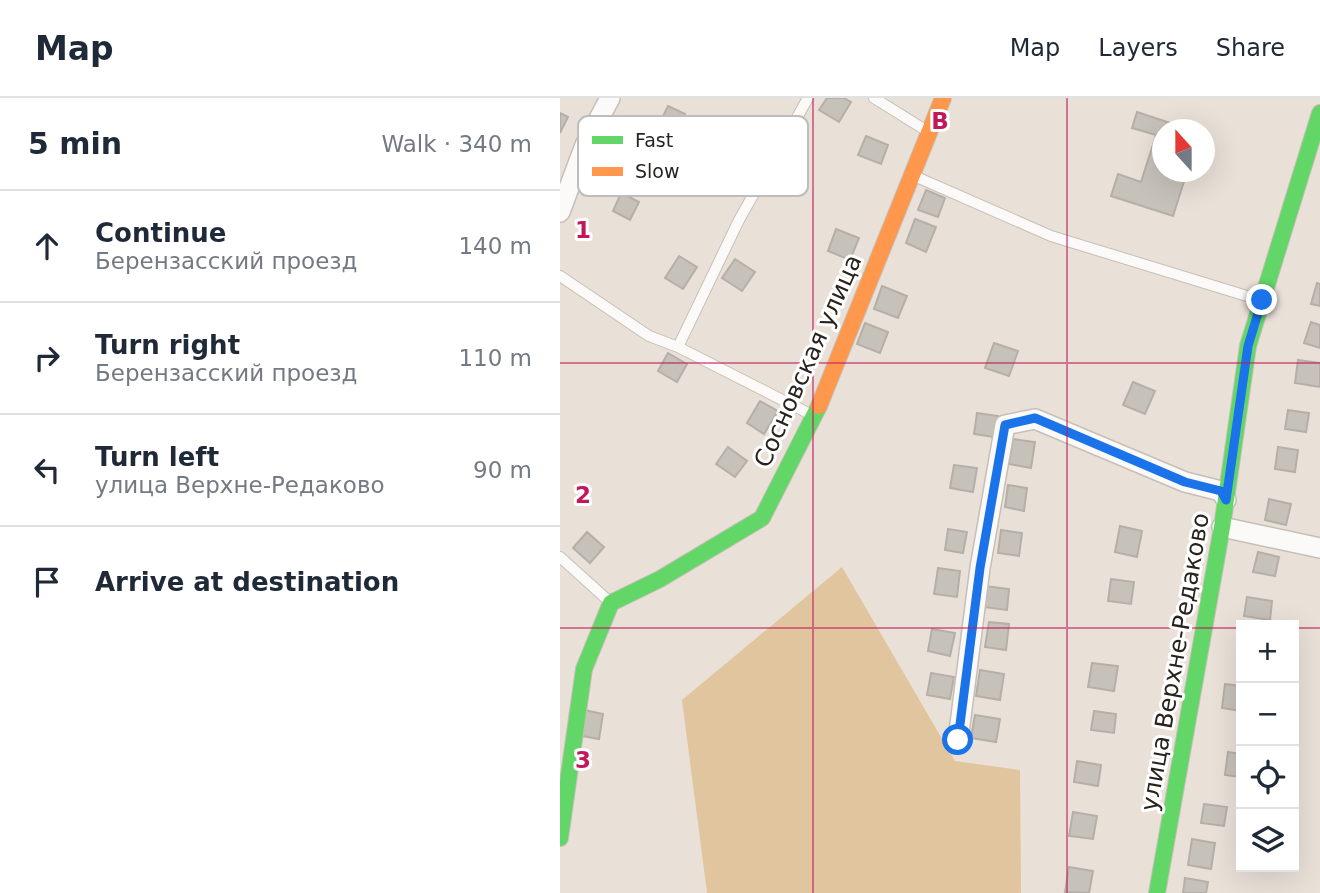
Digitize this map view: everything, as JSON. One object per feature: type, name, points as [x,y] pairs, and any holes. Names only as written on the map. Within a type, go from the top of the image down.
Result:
[{"type":"street","points":[[600,116],[610,98]]},
{"type":"street","name":"Сосновская улица","points":[[611,603],[660,579],[762,518],[815,416],[943,98]]},
{"type":"street","name":"улица Верхне-Редаково","points":[[1157,893],[1222,527],[1248,346],[1320,113]]},
{"type":"street","points":[[560,212],[578,164]]},
{"type":"street","points":[[958,740],[980,568],[1005,425],[1035,418],[1185,482],[1221,491],[1226,500]]},
{"type":"street","points":[[1222,527],[1320,548]]},
{"type":"street","points":[[560,838],[583,669],[611,603]]},
{"type":"lane","points":[[798,116],[808,98]]},
{"type":"lane","points":[[874,98],[929,132]]},
{"type":"lane","points":[[912,175],[1051,236],[1262,300]]},
{"type":"lane","points":[[678,347],[753,196]]},
{"type":"lane","points":[[560,276],[649,336],[678,347],[815,416]]},
{"type":"lane","points":[[560,558],[611,603]]},
{"type":"shaded area","points":[[842,567],[955,761],[1020,770],[1021,893],[707,893],[682,700]]},
{"type":"building","points":[[827,98],[844,98],[851,102],[839,122],[819,110]]},
{"type":"building","points":[[668,106],[685,114],[684,116],[663,116]]},
{"type":"building","points":[[1137,112],[1158,119],[1152,119],[1152,134],[1132,128]]},
{"type":"building","points":[[560,113],[568,117],[560,133]]},
{"type":"building","points":[[866,136],[888,145],[881,164],[858,155]]},
{"type":"building","points":[[1152,148],[1152,182],[1184,182],[1173,216],[1111,196],[1118,174],[1141,182]]},
{"type":"building","points":[[926,190],[945,198],[938,217],[918,210]]},
{"type":"building","points":[[620,196],[627,196],[639,202],[630,220],[613,211]]},
{"type":"building","points":[[915,219],[936,227],[926,252],[906,243]]},
{"type":"building","points":[[836,229],[859,238],[850,260],[828,251]]},
{"type":"building","points":[[679,256],[697,267],[683,289],[665,278]]},
{"type":"building","points":[[735,259],[755,272],[742,291],[722,278]]},
{"type":"building","points":[[1317,283],[1320,284],[1320,306],[1311,304]]},
{"type":"building","points":[[882,286],[907,296],[898,318],[874,309]]},
{"type":"building","points":[[1311,322],[1320,325],[1320,348],[1304,343]]},
{"type":"building","points":[[865,323],[888,332],[880,353],[857,344]]},
{"type":"building","points":[[994,343],[1018,351],[1009,376],[985,368]]},
{"type":"building","points":[[668,353],[687,364],[677,382],[658,371]]},
{"type":"building","points":[[1298,360],[1320,363],[1320,387],[1295,383]]},
{"type":"building","points":[[1133,382],[1155,391],[1145,414],[1123,405]]},
{"type":"building","points":[[760,401],[778,411],[764,434],[747,423]]},
{"type":"building","points":[[1288,410],[1309,413],[1306,432],[1285,429]]},
{"type":"building","points":[[977,413],[998,416],[994,437],[974,434]]},
{"type":"building","points":[[1013,439],[1035,442],[1031,468],[1009,464]]},
{"type":"building","points":[[728,447],[747,461],[735,477],[716,464]]},
{"type":"building","points":[[1278,447],[1298,450],[1295,472],[1275,469]]},
{"type":"building","points":[[954,465],[977,468],[973,492],[950,488]]},
{"type":"building","points":[[1008,485],[1027,488],[1024,511],[1005,507]]},
{"type":"building","points":[[1269,499],[1291,504],[1286,525],[1265,520]]},
{"type":"building","points":[[1120,526],[1142,531],[1137,557],[1115,552]]},
{"type":"building","points":[[948,529],[967,532],[963,553],[945,550]]},
{"type":"building","points":[[1001,530],[1022,533],[1019,556],[998,553]]},
{"type":"building","points":[[587,532],[604,547],[590,563],[573,548]]},
{"type":"building","points":[[1258,552],[1279,557],[1275,576],[1253,572]]},
{"type":"building","points":[[938,568],[960,571],[957,597],[934,594]]},
{"type":"building","points":[[1111,579],[1134,582],[1131,604],[1108,601]]},
{"type":"building","points":[[985,586],[1009,589],[1007,610],[983,607]]},
{"type":"building","points":[[1247,597],[1272,601],[1270,620],[1244,616]]},
{"type":"building","points":[[989,622],[1009,624],[1006,650],[985,647]]},
{"type":"building","points":[[932,629],[955,633],[950,656],[928,651]]},
{"type":"building","points":[[1092,663],[1118,666],[1114,691],[1088,687]]},
{"type":"building","points":[[980,670],[1004,674],[1000,700],[976,696]]},
{"type":"building","points":[[931,673],[954,677],[950,699],[927,695]]},
{"type":"building","points":[[1225,684],[1236,685],[1236,710],[1222,708]]},
{"type":"building","points":[[580,709],[603,714],[599,739],[576,735]]},
{"type":"building","points":[[1094,711],[1116,714],[1114,733],[1091,730]]},
{"type":"building","points":[[975,715],[1000,719],[996,742],[971,738]]},
{"type":"building","points":[[1228,752],[1236,753],[1236,776],[1225,775]]},
{"type":"building","points":[[1077,761],[1101,765],[1098,786],[1074,782]]},
{"type":"building","points":[[1204,804],[1227,807],[1224,826],[1201,823]]},
{"type":"building","points":[[1073,812],[1097,816],[1093,839],[1069,836]]},
{"type":"building","points":[[1192,839],[1215,843],[1211,869],[1188,865]]},
{"type":"building","points":[[1069,867],[1093,871],[1089,893],[1065,892]]},
{"type":"building","points":[[1185,878],[1208,882],[1206,893],[1183,893]]},
{"type":"traffic: fast","points":[[1157,893],[1222,527],[1248,346],[1320,113]]},
{"type":"traffic: fast","points":[[560,838],[584,669],[611,603],[660,579],[762,518],[819,406]]},
{"type":"traffic: slow","points":[[819,406],[943,98]]},
{"type":"route","points":[[958,740],[980,568],[1005,425],[1035,418],[1185,482],[1221,491],[1226,500],[1248,346],[1262,300]]}]
